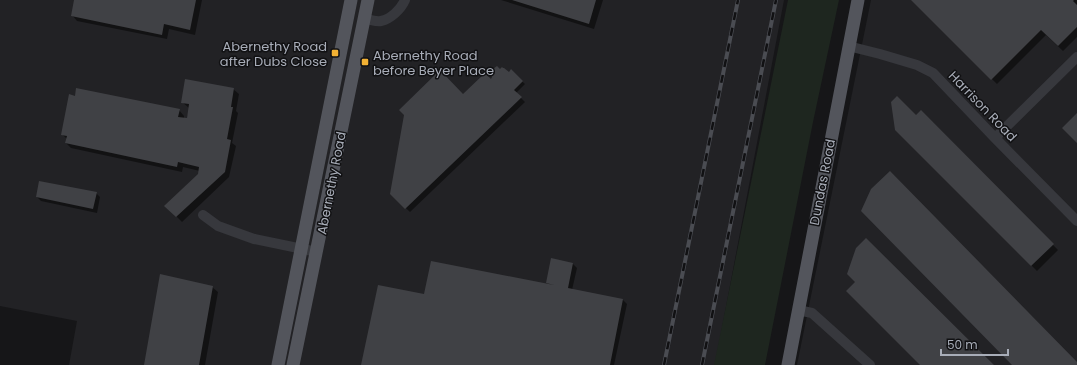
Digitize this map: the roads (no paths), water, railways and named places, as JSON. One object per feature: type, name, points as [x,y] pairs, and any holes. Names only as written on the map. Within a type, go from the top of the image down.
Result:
[{"type":"main road","name":"Abernethy Road","points":[[278,365],[351,0]]},
{"type":"main road","name":"Abernethy Road","points":[[293,365],[368,0]]},
{"type":"main road","name":"Dundas Road","points":[[788,365],[858,0]]},
{"type":"street","points":[[364,19],[381,21],[393,15],[406,0]]},
{"type":"street","name":"Harrison Road","points":[[848,46],[917,65],[933,73],[1077,221]]},
{"type":"street","points":[[995,138],[1077,57]]},
{"type":"street","points":[[203,215],[218,226],[254,239],[317,252]]},
{"type":"street","points":[[798,310],[812,313],[870,365]]},
{"type":"railway","points":[[664,365],[738,0]]},
{"type":"railway","points":[[702,365],[776,0]]},
{"type":"place","name":"Abernethy Road after Dubs Close","points":[[335,53]]},
{"type":"place","name":"Abernethy Road before Beyer Place","points":[[365,62]]}]
